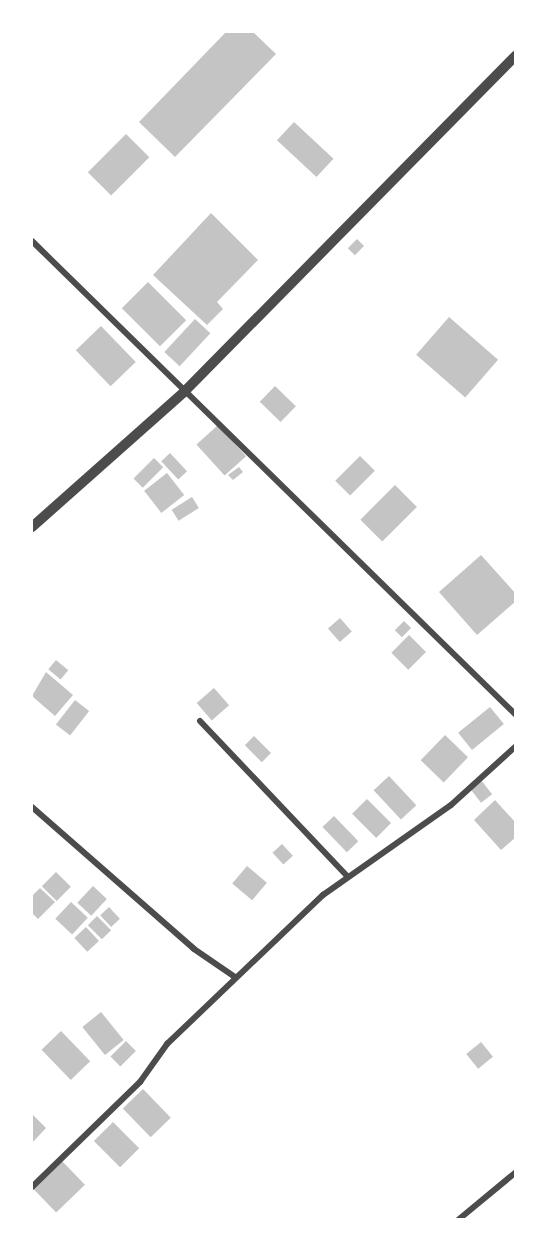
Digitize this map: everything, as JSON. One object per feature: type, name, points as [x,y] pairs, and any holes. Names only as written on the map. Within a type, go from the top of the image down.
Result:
[{"type":"street","points":[[32,527],[184,392],[516,55]]},
{"type":"street","points":[[32,241],[516,715]]},
{"type":"street","points":[[200,721],[347,876]]},
{"type":"street","points":[[32,1187],[140,1082],[167,1044],[235,977],[347,876],[451,805],[516,746]]},
{"type":"street","points":[[32,807],[194,949],[235,977]]},
{"type":"street","points":[[458,1220],[516,1172]]},
{"type":"building","points":[[226,32],[253,32],[276,54],[175,157],[139,122]]},
{"type":"building","points":[[294,122],[333,159],[316,177],[277,140]]},
{"type":"building","points":[[126,134],[149,157],[111,196],[88,172]]},
{"type":"building","points":[[211,213],[258,260],[217,302],[223,309],[207,325],[153,275]]},
{"type":"building","points":[[357,239],[364,246],[355,255],[348,248]]},
{"type":"building","points":[[148,282],[186,320],[160,346],[122,308]]},
{"type":"building","points":[[449,317],[498,360],[465,397],[416,355]]},
{"type":"building","points":[[195,319],[210,333],[180,366],[164,352]]},
{"type":"building","points":[[101,326],[136,362],[111,386],[76,350]]},
{"type":"building","points":[[275,386],[296,406],[281,422],[260,402]]},
{"type":"building","points":[[218,425],[246,456],[225,476],[196,444]]},
{"type":"building","points":[[170,453],[187,471],[178,479],[161,461]]},
{"type":"building","points":[[360,456],[375,471],[350,496],[335,481]]},
{"type":"building","points":[[154,458],[163,467],[143,488],[133,479]]},
{"type":"building","points":[[239,467],[243,472],[233,480],[228,475]]},
{"type":"building","points":[[167,473],[184,495],[161,513],[144,491]]},
{"type":"building","points":[[395,485],[417,507],[382,542],[360,520]]},
{"type":"building","points":[[192,497],[199,508],[179,521],[172,510]]},
{"type":"building","points":[[481,555],[516,594],[516,601],[477,635],[439,592]]},
{"type":"building","points":[[340,618],[352,632],[340,642],[328,628]]},
{"type":"building","points":[[404,621],[411,628],[402,637],[395,630]]},
{"type":"building","points":[[409,635],[426,652],[408,670],[391,653]]},
{"type":"building","points":[[56,660],[68,670],[61,679],[48,669]]},
{"type":"building","points":[[46,672],[73,695],[55,716],[32,696]]},
{"type":"building","points":[[214,688],[229,705],[212,720],[197,703]]},
{"type":"building","points":[[75,700],[89,711],[70,736],[56,724]]},
{"type":"building","points":[[490,707],[504,724],[472,750],[458,733]]},
{"type":"building","points":[[445,735],[468,757],[444,782],[421,760]]},
{"type":"building","points":[[254,736],[271,753],[262,762],[245,745]]},
{"type":"building","points":[[389,776],[416,805],[401,820],[374,790]]},
{"type":"building","points":[[481,780],[492,794],[481,803],[470,789]]},
{"type":"building","points":[[367,799],[391,823],[376,838],[352,814]]},
{"type":"building","points":[[495,800],[516,823],[516,837],[501,850],[474,820]]},
{"type":"building","points":[[334,816],[358,841],[347,852],[322,827]]},
{"type":"building","points":[[282,844],[293,856],[283,865],[272,853]]},
{"type":"building","points":[[247,866],[267,883],[252,900],[232,884]]},
{"type":"building","points":[[56,872],[71,887],[57,901],[42,886]]},
{"type":"building","points":[[93,886],[107,899],[91,916],[77,903]]},
{"type":"building","points":[[40,888],[55,902],[38,919],[32,913],[32,896]]},
{"type":"building","points":[[71,902],[88,918],[72,935],[55,919]]},
{"type":"building","points":[[109,907],[120,919],[111,927],[100,915]]},
{"type":"building","points":[[97,916],[111,930],[102,939],[88,925]]},
{"type":"building","points":[[86,927],[99,941],[87,952],[74,938]]},
{"type":"building","points":[[101,1012],[124,1040],[105,1055],[82,1027]]},
{"type":"building","points":[[61,1031],[90,1061],[71,1080],[42,1050]]},
{"type":"building","points":[[126,1041],[136,1051],[120,1066],[110,1057]]},
{"type":"building","points":[[481,1042],[493,1057],[478,1069],[466,1054]]},
{"type":"building","points":[[143,1089],[171,1118],[151,1137],[123,1108]]},
{"type":"building","points":[[32,1114],[46,1128],[32,1143]]},
{"type":"building","points":[[113,1122],[139,1148],[120,1167],[94,1141]]},
{"type":"building","points":[[62,1161],[85,1185],[56,1213],[33,1189]]}]
